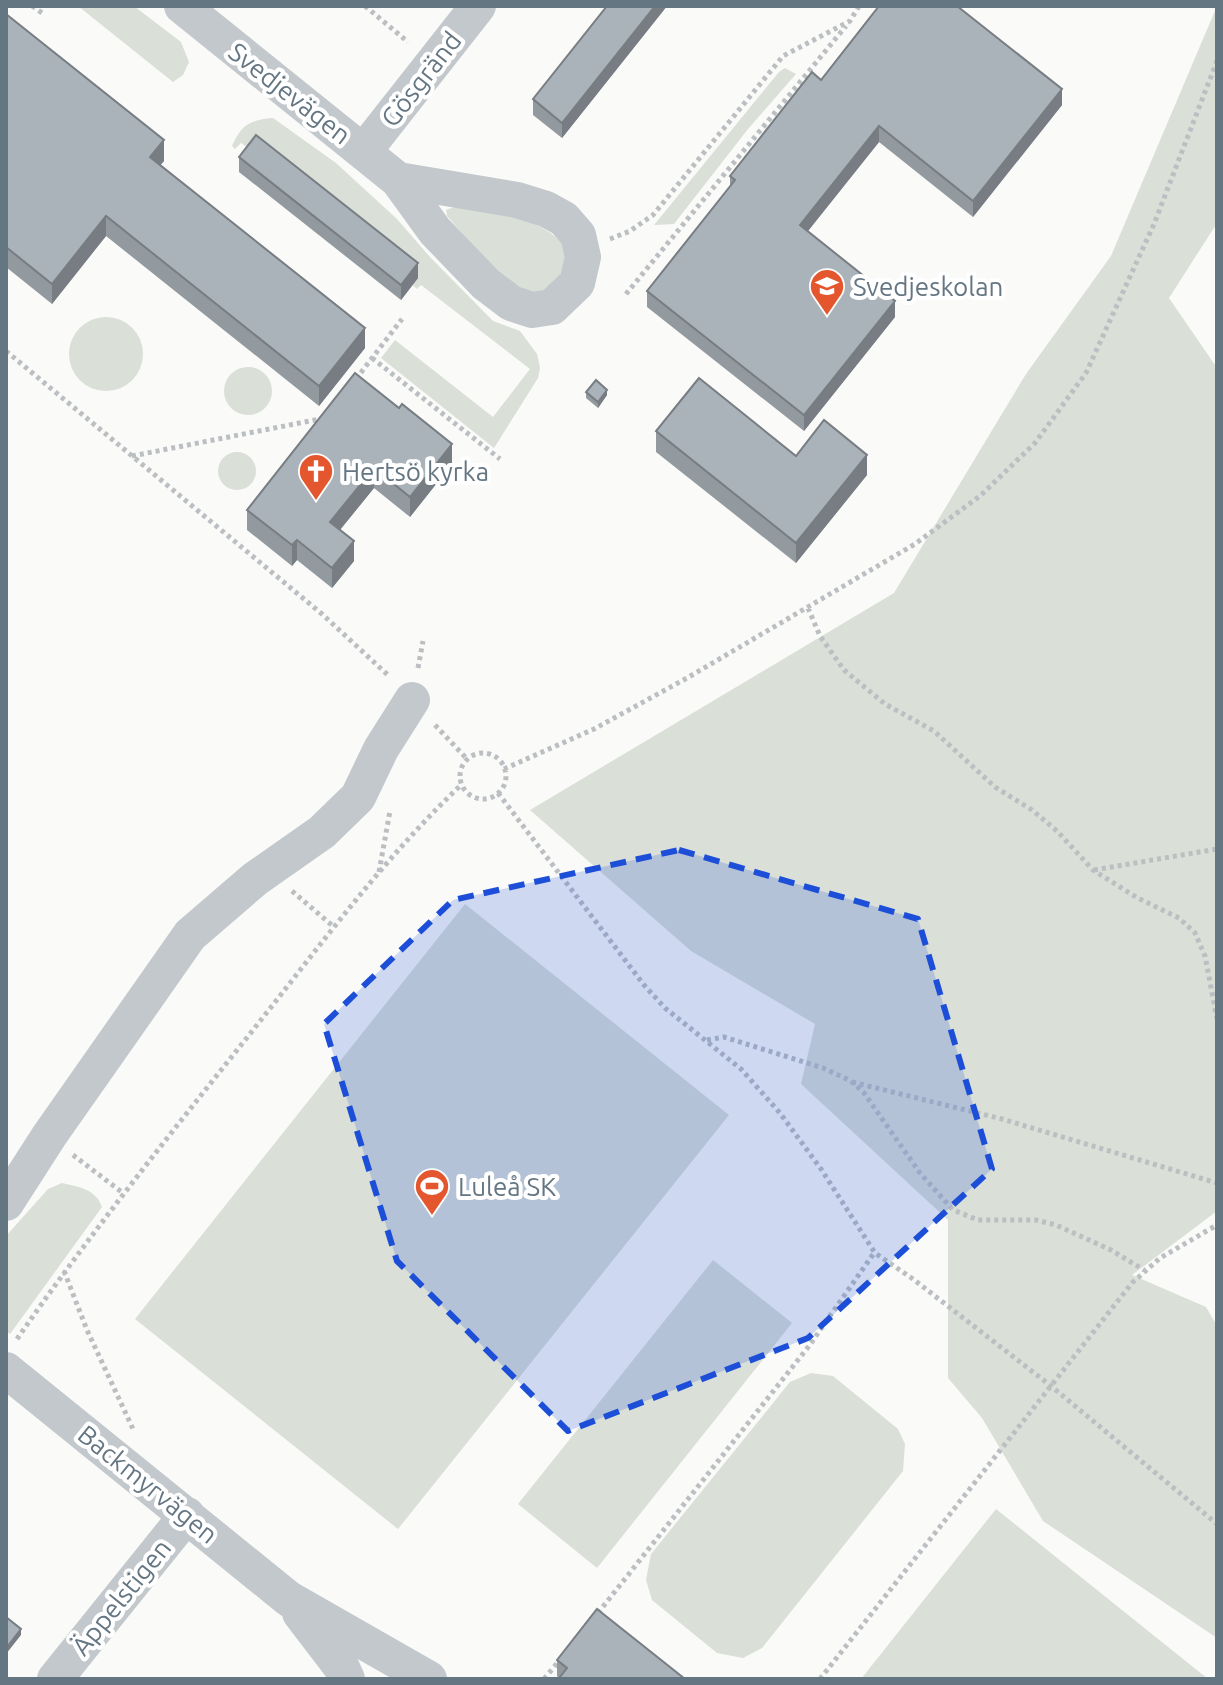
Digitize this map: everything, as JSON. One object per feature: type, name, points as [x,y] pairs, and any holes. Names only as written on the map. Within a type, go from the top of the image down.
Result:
[{"type":"street","name":"Svedjevägen","points":[[182,6],[398,180],[435,231],[486,284],[511,303],[532,310],[552,307],[566,296],[577,283],[583,257],[578,235]]},
{"type":"street","name":"Gösgränd","points":[[364,151],[478,6]]},
{"type":"street","points":[[398,180],[517,200],[546,209],[564,219],[578,235]]},
{"type":"street","points":[[6,1203],[49,1136],[190,935],[268,870],[322,832],[358,797],[381,749],[412,700]]},
{"type":"street","name":"Backmyrvägen","points":[[11,1355],[187,1515],[289,1599],[429,1679]]},
{"type":"street","name":"Äppelstigen","points":[[55,1679],[187,1515]]},
{"type":"street","name":"Backmyrvägen","points":[[289,1599],[342,1668],[347,1679]]},
{"type":"path","points":[[32,6],[45,15]]},
{"type":"path","points":[[365,6],[434,63]]},
{"type":"path","points":[[850,21],[852,6]]},
{"type":"path","points":[[626,294],[850,21],[859,6]]},
{"type":"path","points":[[578,235],[604,241],[630,231],[653,215],[783,56],[850,21]]},
{"type":"path","points":[[504,769],[594,729],[915,544],[980,496],[1035,443],[1086,373],[1154,224],[1217,61]]},
{"type":"path","points":[[353,382],[402,319]]},
{"type":"path","points":[[6,351],[322,614],[412,700],[467,759]]},
{"type":"path","points":[[372,358],[500,459]]},
{"type":"path","points":[[132,456],[326,418]]},
{"type":"path","points":[[808,608],[820,636],[844,670],[885,704],[934,731],[995,787],[1032,810],[1057,831],[1093,870],[1136,897],[1179,918],[1195,933],[1205,956],[1217,1019]]},
{"type":"path","points":[[481,753],[495,757],[504,769],[505,782],[498,793],[492,797],[477,798],[465,791],[461,785],[460,771],[467,759],[481,753]]},
{"type":"path","points":[[11,1355],[64,1271],[123,1193],[334,927],[421,823],[461,785]]},
{"type":"path","points":[[498,793],[644,985],[665,1008],[741,1069],[780,1113],[821,1169],[875,1253],[1051,1386],[1217,1524]]},
{"type":"path","points":[[1093,870],[1217,849]]},
{"type":"path","points":[[268,870],[334,927]]},
{"type":"path","points":[[707,1041],[724,1037],[823,1068],[851,1081],[1002,1119],[1217,1183]]},
{"type":"path","points":[[851,1081],[864,1093],[920,1173],[953,1210],[978,1220],[1036,1220],[1056,1225],[1111,1250],[1144,1270]]},
{"type":"path","points":[[49,1136],[123,1193]]},
{"type":"path","points":[[820,1679],[1144,1270],[1217,1225]]},
{"type":"path","points":[[592,1620],[809,1346],[875,1253]]},
{"type":"path","points":[[64,1271],[136,1438]]},
{"type":"path","points":[[544,1679],[563,1655]]},
{"type":"highlighted area","points":[[679,850],[918,919],[992,1169],[808,1338],[568,1431],[397,1261],[324,1024],[453,900]]},
{"type":"shaded area","points":[[78,6],[134,6],[181,42],[189,62],[183,75],[173,82]]},
{"type":"shaded area","points":[[1217,6],[1217,223],[1169,298],[1217,368],[1217,1211],[1132,1275],[1206,1307],[1217,1326],[1217,1638],[1043,1521],[982,1418],[948,1378],[948,1220],[801,1084],[815,1024],[691,951],[530,810],[894,593],[1026,374],[1111,256]]},
{"type":"shaded area","points":[[785,68],[796,74],[748,129],[674,224],[654,225],[779,72]]},
{"type":"shaded area","points":[[273,118],[336,163],[397,219],[493,321],[520,331],[537,354],[540,368],[538,378],[494,448],[381,358],[395,340],[493,417],[530,369],[421,285],[417,289],[255,153],[241,143],[235,149],[232,146],[248,124]]},
{"type":"shaded area","points":[[454,207],[529,221],[555,236],[567,247],[565,265],[556,281],[544,291],[530,291],[498,272],[447,216],[446,210]]},
{"type":"shaded area","points":[[106,317],[120,320],[132,328],[140,340],[143,354],[140,368],[132,380],[120,388],[106,391],[92,388],[80,380],[72,368],[69,354],[72,340],[80,328],[92,320]]},
{"type":"shaded area","points":[[248,367],[265,374],[272,391],[265,408],[248,415],[231,408],[224,391],[231,374]]},
{"type":"shaded area","points":[[237,452],[250,458],[256,471],[250,484],[237,490],[224,484],[218,471],[224,458]]},
{"type":"shaded area","name":"Luleå SK","points":[[465,904],[729,1115],[398,1529],[135,1319]]},
{"type":"shaded area","points":[[62,1183],[96,1196],[102,1207],[10,1334],[6,1331],[6,1236],[48,1189]]},
{"type":"shaded area","points":[[713,1260],[792,1323],[597,1568],[518,1504]]},
{"type":"shaded area","points":[[811,1373],[833,1376],[898,1429],[905,1444],[903,1471],[762,1648],[743,1658],[717,1653],[652,1600],[646,1580],[651,1554],[790,1382]]},
{"type":"shaded area","points":[[996,1509],[1208,1679],[861,1679]]},
{"type":"building","points":[[607,6],[655,6],[562,123],[533,99]]},
{"type":"building","points":[[879,6],[957,6],[1062,89],[973,201],[879,126],[800,225],[895,301],[804,415],[647,291],[735,180],[730,176],[812,72],[821,80]]},
{"type":"building","points":[[6,14],[164,140],[150,157],[365,328],[319,386],[106,216],[52,284],[6,247]]},
{"type":"building","points":[[256,135],[418,263],[401,285],[239,157]]},
{"type":"building","name":"Hertsö kyrka","points":[[355,373],[399,408],[402,404],[452,444],[410,497],[374,468],[330,522],[354,541],[332,568],[297,540],[292,545],[247,510]]},
{"type":"building","points":[[699,378],[796,456],[824,420],[867,455],[796,543],[656,431]]},
{"type":"building","points":[[596,380],[607,390],[598,402],[586,392]]},
{"type":"building","points":[[597,1609],[685,1679],[562,1679],[560,1677],[567,1668],[557,1660]]},
{"type":"building","points":[[6,1617],[21,1629],[7,1647],[6,1641]]},
{"type":"place","name":"Svedjeskolan","points":[[827,317]]},
{"type":"place","name":"Hertsö kyrka","points":[[316,502]]},
{"type":"place","name":"Luleå SK","points":[[432,1217]]}]
